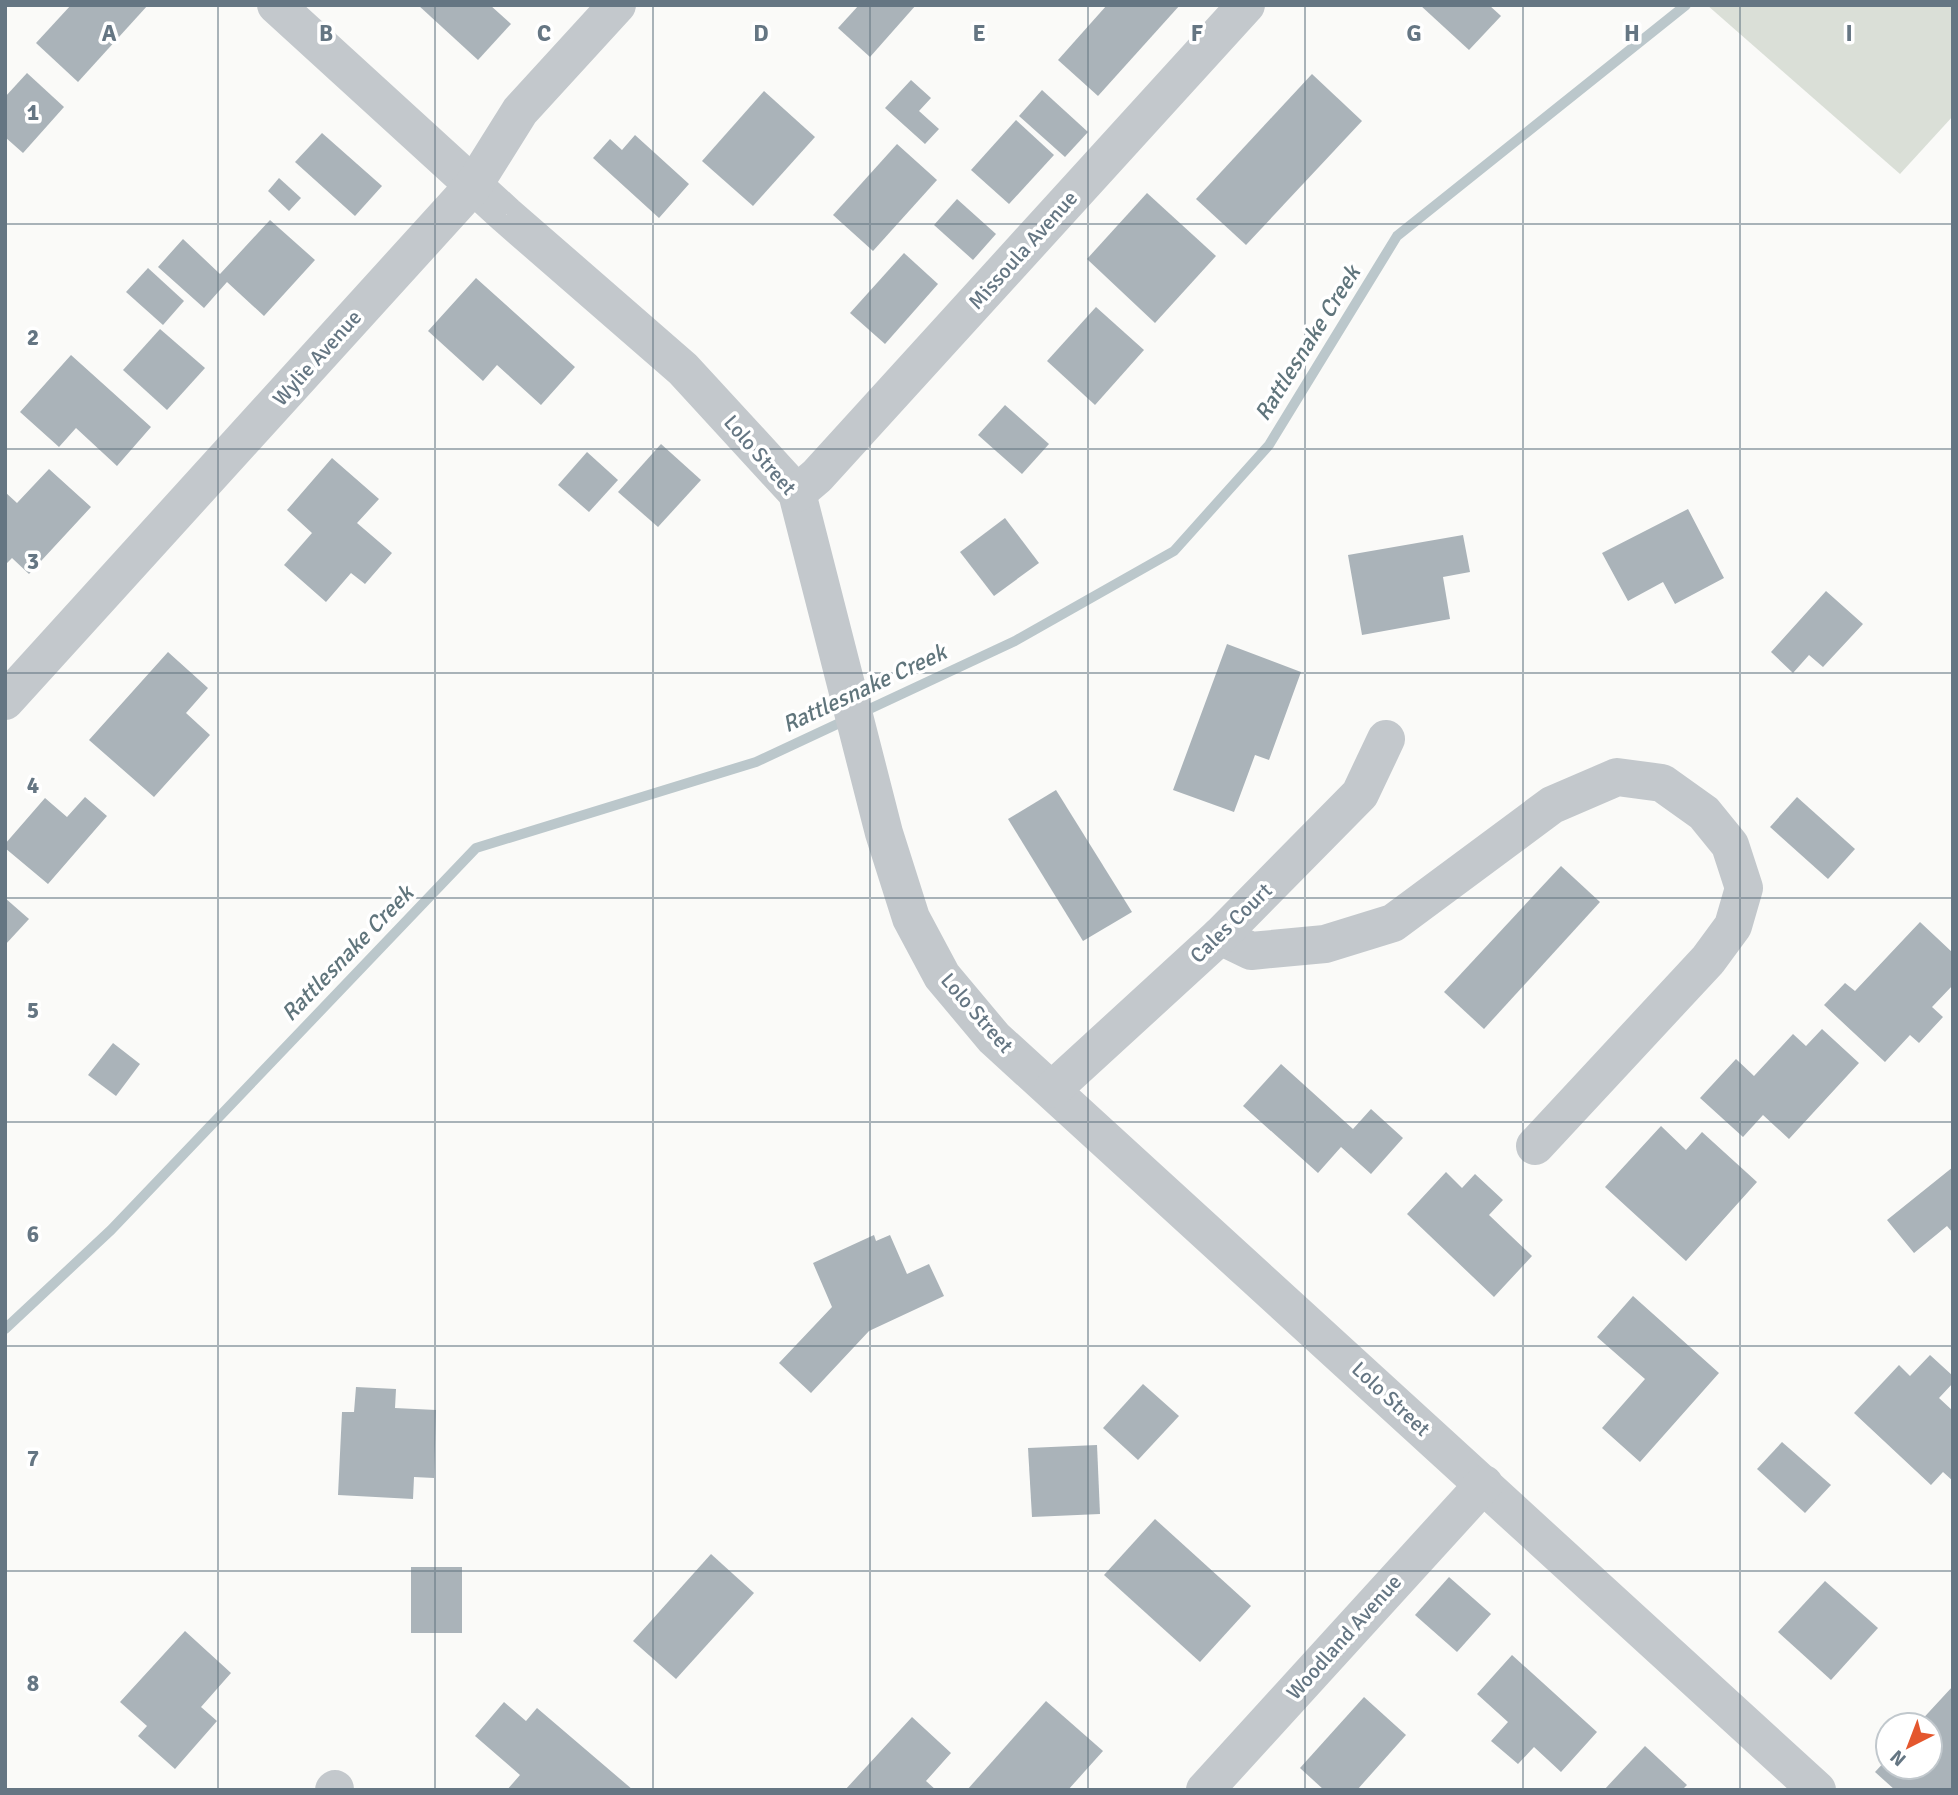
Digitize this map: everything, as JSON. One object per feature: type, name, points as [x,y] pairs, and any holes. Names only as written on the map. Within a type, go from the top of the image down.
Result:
[{"type":"street","name":"Lolo Street","points":[[276,5],[473,186],[683,369],[797,493],[884,833],[911,918],[942,976],[994,1038],[1053,1089],[1817,1790]]},
{"type":"street","name":"Wylie Avenue","points":[[5,701],[473,186],[520,111],[617,5]]},
{"type":"street","name":"Missoula Avenue","points":[[797,493],[817,476],[1246,5]]},
{"type":"street","name":"Cales Court","points":[[1053,1089],[1220,936],[1360,794],[1386,739]]},
{"type":"street","points":[[1220,936],[1251,950],[1263,950],[1325,944],[1393,923],[1552,804],[1617,777],[1662,783],[1704,813],[1730,845],[1744,888],[1733,926],[1708,960],[1535,1146]]},
{"type":"street","name":"Woodland Avenue","points":[[1205,1790],[1484,1484]]},
{"type":"shaded area","points":[[1707,5],[1953,5],[1953,116],[1900,174]]},
{"type":"building","points":[[71,5],[148,5],[78,82],[36,43]]},
{"type":"building","points":[[418,5],[490,5],[511,24],[478,60]]},
{"type":"building","points":[[859,5],[916,5],[870,57],[838,28]]},
{"type":"building","points":[[1107,5],[1180,5],[1098,96],[1058,60]]},
{"type":"building","points":[[1420,5],[1489,5],[1501,16],[1469,50]]},
{"type":"building","points":[[27,73],[64,107],[23,153],[5,137],[5,97]]},
{"type":"building","points":[[1312,74],[1362,121],[1246,245],[1196,199]]},
{"type":"building","points":[[911,80],[931,98],[919,111],[939,129],[925,144],[885,108]]},
{"type":"building","points":[[1042,90],[1088,132],[1065,157],[1019,116]]},
{"type":"building","points":[[764,91],[815,137],[753,206],[702,161]]},
{"type":"building","points":[[1016,120],[1054,155],[1009,204],[971,170]]},
{"type":"building","points":[[322,133],[382,186],[355,216],[295,162]]},
{"type":"building","points":[[635,135],[689,184],[659,218],[593,158],[610,139],[622,150]]},
{"type":"building","points":[[897,144],[937,180],[873,251],[833,215]]},
{"type":"building","points":[[279,178],[301,198],[289,211],[268,191]]},
{"type":"building","points":[[1147,193],[1216,256],[1155,323],[1087,259]]},
{"type":"building","points":[[957,199],[996,234],[973,260],[934,225]]},
{"type":"building","points":[[270,220],[315,260],[264,316],[227,282],[204,308],[158,267],[183,239],[220,274]]},
{"type":"building","points":[[904,253],[938,284],[885,344],[850,313]]},
{"type":"building","points":[[148,268],[184,301],[163,325],[126,292]]},
{"type":"building","points":[[476,278],[575,367],[541,405],[497,365],[483,381],[428,331]]},
{"type":"building","points":[[1096,307],[1144,350],[1095,405],[1047,361]]},
{"type":"building","points":[[160,329],[205,368],[167,410],[123,370]]},
{"type":"building","points":[[71,355],[151,427],[117,466],[76,428],[59,447],[20,412]]},
{"type":"building","points":[[1005,405],[1049,444],[1022,474],[978,435]]},
{"type":"building","points":[[661,444],[701,480],[658,527],[618,492]]},
{"type":"building","points":[[587,452],[618,480],[589,512],[558,485]]},
{"type":"building","points":[[332,458],[379,499],[357,523],[392,553],[365,584],[351,573],[326,602],[284,565],[312,533],[287,510]]},
{"type":"building","points":[[49,469],[91,507],[29,574],[12,558],[5,565],[5,492],[17,503]]},
{"type":"building","points":[[1688,509],[1724,578],[1675,604],[1663,582],[1628,601],[1602,553]]},
{"type":"building","points":[[1005,518],[1039,563],[994,596],[960,552]]},
{"type":"building","points":[[1463,535],[1470,572],[1443,577],[1450,619],[1362,635],[1348,555]]},
{"type":"building","points":[[1826,591],[1863,624],[1823,667],[1809,655],[1793,673],[1771,652]]},
{"type":"building","points":[[1227,644],[1301,672],[1269,760],[1255,755],[1234,812],[1173,790]]},
{"type":"building","points":[[168,652],[208,688],[186,713],[210,735],[154,797],[89,740]]},
{"type":"building","points":[[1056,790],[1132,912],[1083,941],[1008,819]]},
{"type":"building","points":[[85,797],[107,816],[48,884],[5,848],[5,844],[45,798],[67,817]]},
{"type":"building","points":[[1797,797],[1855,849],[1828,879],[1770,827]]},
{"type":"building","points":[[1561,866],[1600,902],[1484,1029],[1444,992]]},
{"type":"building","points":[[5,898],[29,919],[5,945]]},
{"type":"building","points":[[1920,922],[1953,953],[1953,985],[1932,1007],[1943,1017],[1919,1043],[1910,1035],[1885,1062],[1824,1005],[1845,983],[1855,991]]},
{"type":"building","points":[[1822,1029],[1859,1063],[1789,1139],[1763,1115],[1743,1137],[1700,1098],[1736,1059],[1754,1076],[1793,1034],[1806,1046]]},
{"type":"building","points":[[113,1043],[140,1064],[116,1096],[88,1075]]},
{"type":"building","points":[[1281,1064],[1353,1129],[1371,1109],[1403,1138],[1371,1174],[1341,1147],[1318,1173],[1243,1106]]},
{"type":"building","points":[[1661,1126],[1686,1150],[1702,1132],[1757,1182],[1686,1261],[1605,1187]]},
{"type":"building","points":[[1953,1167],[1953,1233],[1947,1226],[1914,1253],[1887,1220]]},
{"type":"building","points":[[1446,1172],[1462,1188],[1475,1174],[1503,1200],[1489,1215],[1532,1256],[1494,1297],[1407,1214]]},
{"type":"building","points":[[874,1235],[876,1241],[890,1235],[907,1274],[929,1264],[944,1296],[869,1331],[811,1393],[779,1363],[832,1307],[813,1263]]},
{"type":"building","points":[[1633,1296],[1719,1373],[1640,1462],[1602,1428],[1645,1379],[1597,1337]]},
{"type":"building","points":[[1930,1355],[1953,1376],[1953,1383],[1939,1398],[1953,1411],[1953,1481],[1943,1472],[1931,1485],[1854,1413],[1899,1365],[1910,1376]]},
{"type":"building","points":[[1143,1384],[1179,1416],[1138,1460],[1103,1428]]},
{"type":"building","points":[[356,1387],[396,1389],[395,1408],[436,1410],[434,1478],[414,1477],[413,1499],[338,1495],[342,1412],[354,1412]]},
{"type":"building","points":[[1782,1442],[1831,1485],[1805,1513],[1757,1469]]},
{"type":"building","points":[[1097,1445],[1100,1514],[1032,1517],[1028,1448]]},
{"type":"building","points":[[1155,1519],[1251,1606],[1200,1662],[1104,1575]]},
{"type":"building","points":[[711,1554],[754,1593],[676,1679],[633,1641]]},
{"type":"building","points":[[411,1567],[462,1567],[462,1633],[411,1633]]},
{"type":"building","points":[[1449,1577],[1491,1614],[1457,1652],[1415,1615]]},
{"type":"building","points":[[1825,1581],[1878,1628],[1831,1680],[1778,1632]]},
{"type":"building","points":[[185,1631],[231,1673],[201,1707],[217,1721],[175,1769],[138,1736],[147,1726],[120,1702]]},
{"type":"building","points":[[1512,1655],[1597,1732],[1561,1772],[1534,1747],[1518,1764],[1491,1741],[1508,1722],[1477,1694]]},
{"type":"building","points":[[1953,1686],[1953,1790],[1895,1790],[1885,1781],[1944,1781],[1944,1711],[1930,1711]]},
{"type":"building","points":[[1364,1697],[1406,1735],[1357,1790],[1324,1790],[1300,1768]]},
{"type":"building","points":[[1046,1701],[1103,1751],[1068,1790],[967,1790]]},
{"type":"building","points":[[504,1702],[526,1721],[537,1708],[633,1790],[507,1790],[520,1775],[475,1736]]},
{"type":"building","points":[[912,1717],[951,1753],[926,1781],[936,1790],[845,1790]]},
{"type":"building","points":[[1645,1746],[1687,1785],[1682,1790],[1604,1790]]},
{"type":"waterway","name":"Rattlesnake Creek","points":[[5,1329],[111,1230],[476,848],[756,762],[1015,641],[1174,551],[1269,445],[1397,236],[1686,5]]}]
